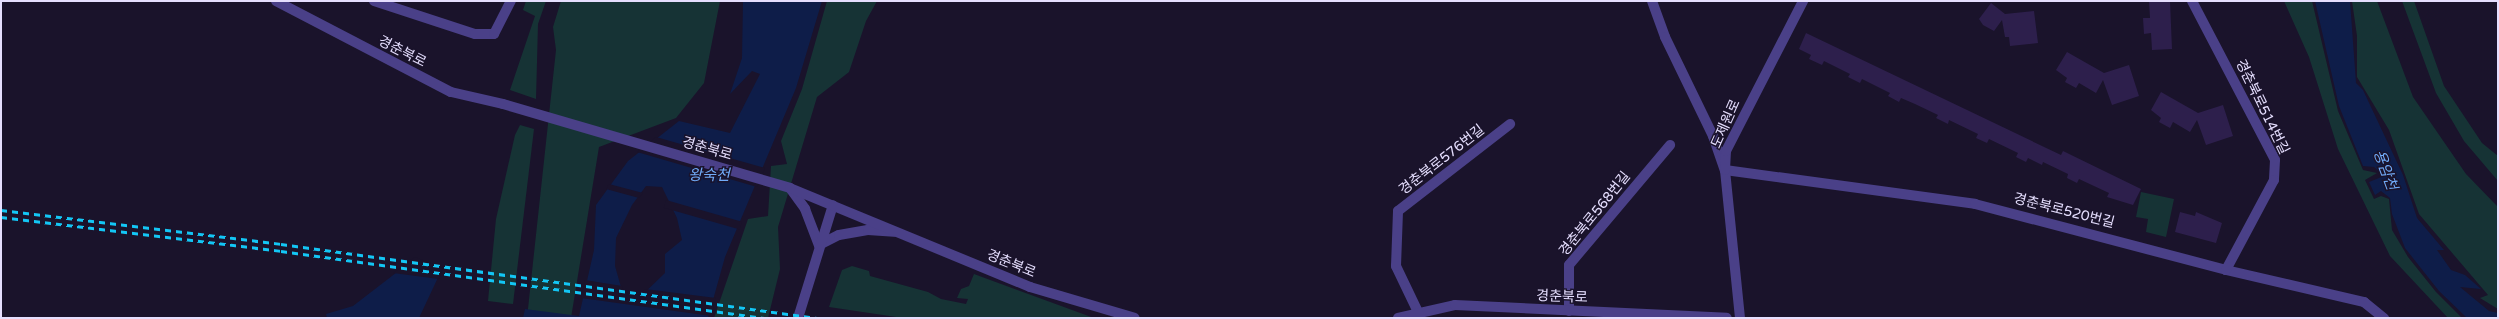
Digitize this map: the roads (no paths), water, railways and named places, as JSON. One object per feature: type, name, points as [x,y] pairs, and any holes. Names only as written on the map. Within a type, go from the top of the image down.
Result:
[{"type":"street","name":"경춘북로","points":[[276,1],[451,92],[503,104],[790,188],[1030,287],[1136,318]]},
{"type":"street","points":[[374,1],[475,34],[494,34],[511,1]]},
{"type":"street","points":[[1652,1],[1665,37],[1713,136],[1725,170]]},
{"type":"street","name":"도제원로","points":[[1740,318],[1725,170],[1726,151],[1803,1]]},
{"type":"street","name":"경춘북로514번길","points":[[2192,1],[2275,160],[2274,180],[2226,270]]},
{"type":"street","name":"경춘북로576번길","points":[[1418,312],[1396,266],[1398,211],[1510,124]]},
{"type":"street","name":"경춘북로568번길","points":[[1569,311],[1569,265],[1670,145]]},
{"type":"street","name":"경춘북로520번길","points":[[1725,170],[1975,204],[2226,270],[2364,302],[2384,318]]},
{"type":"street","points":[[790,188],[811,222],[819,245]]},
{"type":"street","points":[[798,318],[819,245],[833,205]]},
{"type":"street","points":[[819,245],[839,235],[868,230],[897,232]]},
{"type":"street","name":"경춘북로","points":[[1398,318],[1418,312],[1455,305],[1727,318]]},
{"type":"water","name":"왕숙천","points":[[743,1],[822,1],[796,88],[725,257],[708,318],[523,318],[525,309],[579,316],[594,250],[596,205],[628,161],[679,121],[730,133],[760,74],[752,71],[730,94],[742,58]],"holes":[[[646,186],[662,187],[677,218],[682,240],[665,254],[665,273],[640,297],[623,294],[615,266],[616,238],[632,205]]]},
{"type":"water","name":"용암천","points":[[2315,1],[2350,1],[2356,83],[2363,90],[2403,175],[2417,218],[2444,250],[2437,250],[2451,270],[2465,275],[2481,289],[2460,287],[2489,311],[2498,313],[2498,318],[2467,318],[2439,291],[2405,248],[2392,214],[2390,198],[2381,191],[2375,195],[2369,182],[2384,176],[2374,167],[2363,166],[2339,106]]},
{"type":"water","points":[[414,259],[442,269],[419,318],[327,318],[326,314],[353,306]]},
{"type":"railway","points":[[1,210],[281,244],[817,318]]},
{"type":"railway","points":[[1,217],[281,251],[764,318]]}]
